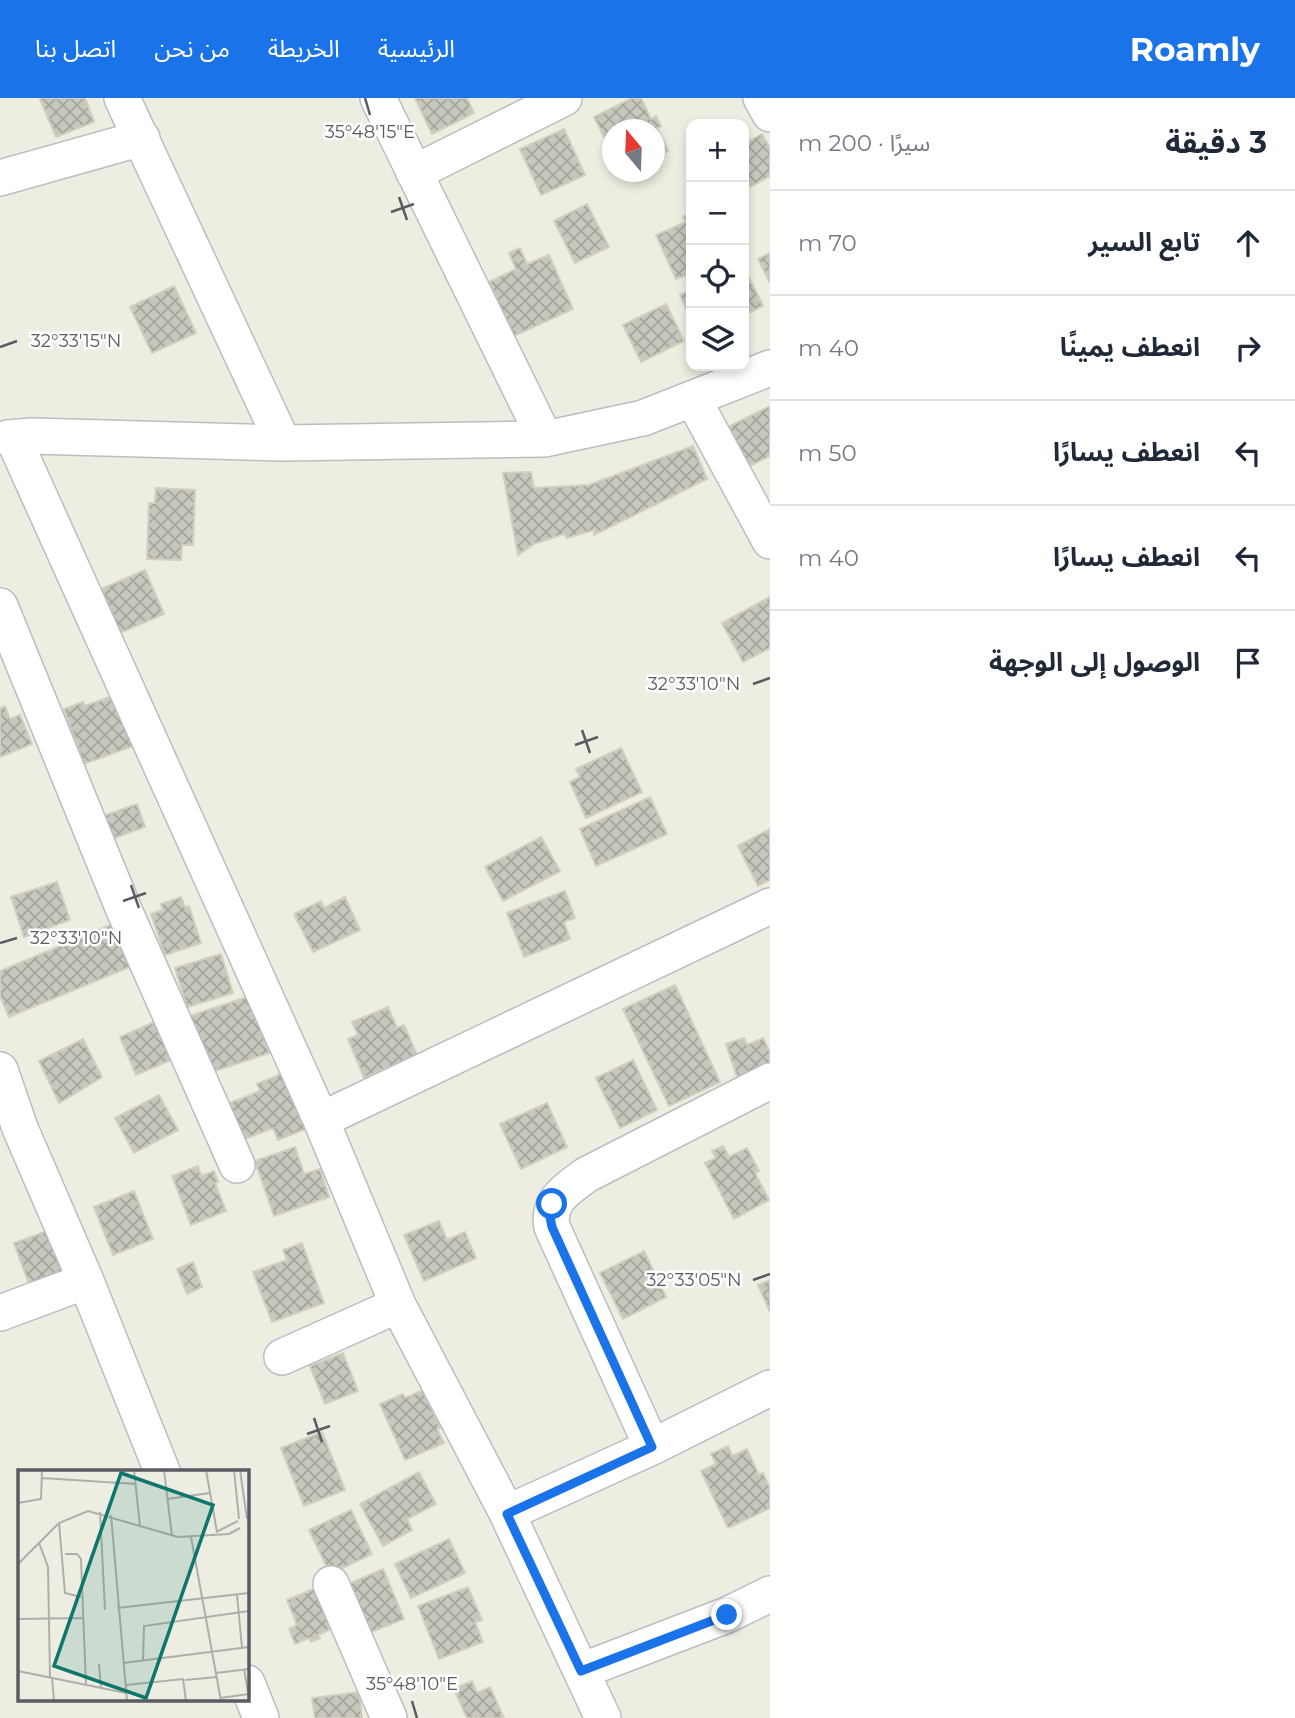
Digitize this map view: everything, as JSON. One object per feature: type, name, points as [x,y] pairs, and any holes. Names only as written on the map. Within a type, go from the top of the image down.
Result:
[{"type":"street","points":[[122,98],[283,443]]},
{"type":"street","points":[[377,98],[545,439]]},
{"type":"street","points":[[414,173],[564,98]]},
{"type":"street","points":[[761,98],[770,114]]},
{"type":"street","points":[[0,178],[142,138]]},
{"type":"street","points":[[603,1718],[507,1514],[398,1305],[321,1120],[19,451],[16,437],[283,443],[545,439],[643,418],[767,369]]},
{"type":"street","points":[[693,399],[770,541]]},
{"type":"street","points":[[0,606],[124,910],[237,1165]]},
{"type":"street","points":[[321,1120],[770,906]]},
{"type":"street","points":[[0,1070],[10,1131],[86,1281],[162,1470]]},
{"type":"street","points":[[652,1447],[552,1227],[552,1204],[586,1175],[770,1081]]},
{"type":"street","points":[[0,1313],[86,1281]]},
{"type":"street","points":[[282,1357],[398,1305]]},
{"type":"street","points":[[507,1514],[652,1447],[770,1388]]},
{"type":"street","points":[[331,1584],[389,1718]]},
{"type":"street","points":[[581,1671],[727,1615],[770,1594]]},
{"type":"street","points":[[248,1686],[261,1718]]},
{"type":"building","points":[[85,98],[94,122],[56,137],[40,99]]},
{"type":"building","points":[[415,98],[467,98],[474,113],[432,134]]},
{"type":"building","points":[[632,98],[641,98],[651,119],[602,119],[602,133],[594,117]]},
{"type":"building","points":[[564,129],[585,175],[541,195],[520,149]]},
{"type":"building","points":[[762,134],[770,148],[770,176],[749,187],[749,182],[749,141]]},
{"type":"building","points":[[587,204],[609,247],[575,263],[554,221]]},
{"type":"building","points":[[686,222],[686,275],[676,279],[656,235]]},
{"type":"building","points":[[520,248],[527,264],[549,255],[573,309],[514,336],[489,282],[516,269],[509,253]]},
{"type":"building","points":[[770,253],[770,283],[758,259]]},
{"type":"building","points":[[749,277],[763,306],[749,313]]},
{"type":"building","points":[[174,286],[196,333],[152,353],[130,307]]},
{"type":"building","points":[[686,292],[686,308],[680,295]]},
{"type":"building","points":[[666,304],[684,341],[641,362],[623,325]]},
{"type":"building","points":[[770,406],[770,456],[748,467],[728,427]]},
{"type":"building","points":[[693,446],[707,479],[594,535],[594,530],[567,538],[564,534],[534,544],[518,555],[503,473],[531,472],[534,488],[589,485]]},
{"type":"building","points":[[156,488],[195,490],[193,545],[182,545],[181,560],[147,559],[149,503],[155,503]]},
{"type":"building","points":[[145,570],[164,614],[120,633],[101,589]]},
{"type":"building","points":[[770,597],[770,648],[743,662],[722,623]]},
{"type":"building","points":[[118,694],[136,745],[84,764],[64,709],[83,702],[85,706]]},
{"type":"building","points":[[5,706],[10,719],[20,715],[32,744],[0,757],[0,708]]},
{"type":"building","points":[[621,748],[642,792],[586,818],[570,782],[580,777],[576,769]]},
{"type":"building","points":[[650,797],[667,834],[596,866],[580,829]]},
{"type":"building","points":[[137,804],[145,827],[112,839],[103,816]]},
{"type":"building","points":[[770,829],[770,880],[758,886],[738,846]]},
{"type":"building","points":[[541,837],[560,871],[503,901],[485,867]]},
{"type":"building","points":[[57,882],[70,920],[24,937],[11,897]]},
{"type":"building","points":[[565,891],[575,918],[564,922],[570,939],[524,957],[507,913]]},
{"type":"building","points":[[181,897],[185,907],[189,906],[201,943],[165,955],[151,914],[163,910],[161,904]]},
{"type":"building","points":[[345,897],[360,930],[313,952],[294,914],[321,901],[324,908]]},
{"type":"building","points":[[127,918],[144,961],[9,1017],[0,996],[0,971]]},
{"type":"building","points":[[221,954],[233,993],[187,1007],[175,968]]},
{"type":"building","points":[[675,985],[720,1082],[669,1106],[623,1009]]},
{"type":"building","points":[[250,996],[269,1053],[209,1073],[190,1016]]},
{"type":"building","points":[[388,1007],[397,1028],[404,1025],[417,1055],[364,1078],[348,1039],[358,1035],[352,1022]]},
{"type":"building","points":[[159,1020],[185,1054],[136,1075],[120,1037]]},
{"type":"building","points":[[744,1038],[747,1045],[763,1038],[770,1052],[770,1065],[737,1077],[726,1044]]},
{"type":"building","points":[[83,1039],[102,1077],[59,1103],[39,1061]]},
{"type":"building","points":[[633,1060],[657,1110],[620,1128],[596,1078]]},
{"type":"building","points":[[283,1073],[306,1129],[278,1140],[273,1128],[242,1140],[227,1104],[260,1091],[257,1084]]},
{"type":"building","points":[[159,1095],[178,1130],[134,1153],[115,1118]]},
{"type":"building","points":[[547,1103],[567,1147],[521,1169],[500,1124]]},
{"type":"building","points":[[723,1146],[729,1157],[747,1148],[759,1171],[755,1173],[769,1200],[734,1219],[705,1163],[716,1158],[712,1151]]},
{"type":"building","points":[[295,1147],[304,1174],[320,1169],[329,1197],[274,1216],[255,1161]]},
{"type":"building","points":[[198,1166],[201,1176],[214,1171],[218,1182],[215,1183],[226,1211],[191,1225],[172,1176]]},
{"type":"building","points":[[134,1191],[153,1239],[113,1255],[94,1207]]},
{"type":"building","points":[[439,1221],[447,1240],[465,1232],[476,1258],[424,1281],[404,1235]]},
{"type":"building","points":[[61,1226],[77,1267],[29,1284],[14,1243]]},
{"type":"building","points":[[302,1243],[324,1303],[272,1322],[253,1272],[287,1260],[283,1250]]},
{"type":"building","points":[[644,1251],[666,1297],[623,1319],[600,1273]]},
{"type":"building","points":[[193,1262],[202,1287],[187,1294],[177,1269]]},
{"type":"building","points":[[770,1280],[770,1312],[758,1285]]},
{"type":"building","points":[[343,1353],[358,1391],[325,1404],[310,1366]]},
{"type":"building","points":[[423,1390],[444,1443],[405,1460],[380,1404],[403,1394],[405,1398]]},
{"type":"building","points":[[322,1432],[345,1490],[304,1506],[281,1448]]},
{"type":"building","points":[[728,1446],[732,1456],[747,1449],[759,1475],[763,1473],[770,1488],[770,1508],[728,1528],[701,1471],[716,1464],[711,1454]]},
{"type":"building","points":[[419,1472],[436,1504],[407,1519],[412,1530],[383,1546],[360,1504]]},
{"type":"building","points":[[351,1510],[372,1554],[330,1574],[309,1530]]},
{"type":"building","points":[[449,1539],[465,1573],[411,1598],[395,1564]]},
{"type":"building","points":[[383,1569],[404,1619],[364,1635],[344,1586]]},
{"type":"building","points":[[468,1587],[482,1620],[475,1622],[483,1642],[439,1659],[418,1606]]},
{"type":"building","points":[[316,1588],[333,1628],[318,1635],[320,1638],[311,1642],[309,1638],[295,1644],[289,1629],[297,1625],[287,1600]]},
{"type":"building","points":[[472,1681],[477,1693],[490,1687],[504,1718],[467,1718],[454,1689]]},
{"type":"building","points":[[359,1692],[362,1718],[315,1718],[312,1698]]},
{"type":"route","points":[[552,1204],[552,1227],[652,1447],[507,1514],[581,1671],[727,1615]]}]
